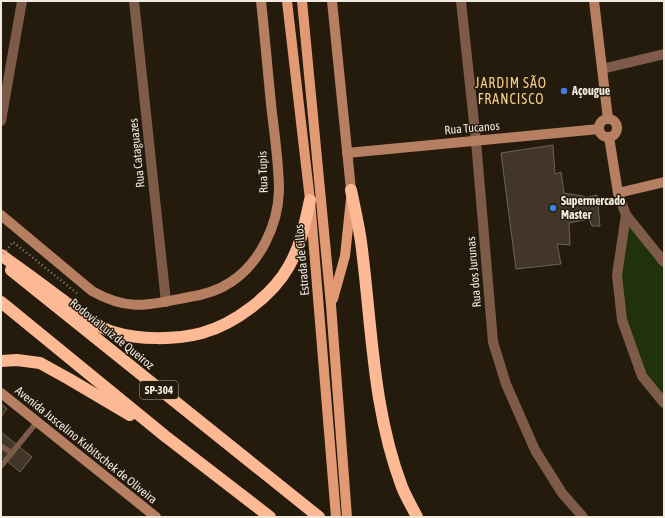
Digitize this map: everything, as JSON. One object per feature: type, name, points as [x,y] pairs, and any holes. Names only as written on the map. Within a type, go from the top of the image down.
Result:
[{"type":"highway","points":[[351,190],[362,249],[368,317],[378,394],[389,446],[402,487],[417,517]]},
{"type":"highway","points":[[1,256],[28,273],[89,320],[112,332],[141,337],[170,338],[203,333],[234,319],[254,305],[275,287],[289,266],[302,236],[310,200]]},
{"type":"highway","name":"Rodovia Luiz de Queiroz","points":[[1,262],[319,517]]},
{"type":"highway","name":"SP-304","points":[[1,302],[165,436],[270,517]]},
{"type":"highway","points":[[1,360],[17,360],[40,363],[165,436]]},
{"type":"main road","name":"Rua Tupis","points":[[1,215],[92,291],[107,299],[125,304],[144,305],[166,302],[203,295],[231,282],[253,262],[265,244],[274,220],[279,192],[261,1]]},
{"type":"main road","name":"Estrada de Cillos","points":[[287,1],[310,200],[336,516]]},
{"type":"main road","name":"Estrada de Cillos","points":[[302,1],[331,305],[347,517]]},
{"type":"main road","points":[[331,305],[345,256],[351,190],[332,1]]},
{"type":"main road","points":[[594,1],[608,119]]},
{"type":"main road","points":[[608,119],[616,125],[615,133],[609,137],[602,135],[599,129],[601,122],[608,119]]},
{"type":"main road","name":"Rua Tucanos","points":[[347,152],[599,129]]},
{"type":"main road","points":[[609,137],[618,193],[664,182]]},
{"type":"main road","name":"Avenida Juscelino Kubitschek de Oliveira","points":[[1,393],[156,517]]},
{"type":"street","points":[[1,121],[22,1]]},
{"type":"street","name":"Rua Cataguazes","points":[[134,1],[166,302]]},
{"type":"street","name":"Rua dos Jurunas","points":[[461,1],[476,141],[493,342],[506,384],[535,450],[562,493],[583,517]]},
{"type":"street","points":[[602,69],[664,54]]},
{"type":"street","points":[[618,193],[626,216],[664,262]]},
{"type":"street","points":[[626,216],[617,275],[622,320],[642,376],[664,403]]},
{"type":"lane","points":[[1,466],[37,422]]},
{"type":"lane","points":[[1,446],[12,453]]},
{"type":"path","points":[[1,256],[13,242],[78,294]]},
{"type":"green space","points":[[626,215],[664,262],[664,403],[642,376],[622,320],[617,275]]},
{"type":"building","name":"Supermercado Master","points":[[553,145],[555,174],[561,172],[564,193],[588,197],[597,195],[600,226],[592,226],[589,219],[569,223],[570,245],[557,244],[561,264],[516,269],[501,153]]},
{"type":"building","points":[[1,403],[7,409],[1,417]]},
{"type":"building","points":[[1,432],[32,457],[20,472],[1,456]]},
{"type":"place","name":"Açougue","points":[[564,91]]},
{"type":"place","name":"Supermercado Master","points":[[553,208]]},
{"type":"district","name":"JARDIM SÃO FRANCISCO","points":[[511,92]]}]
